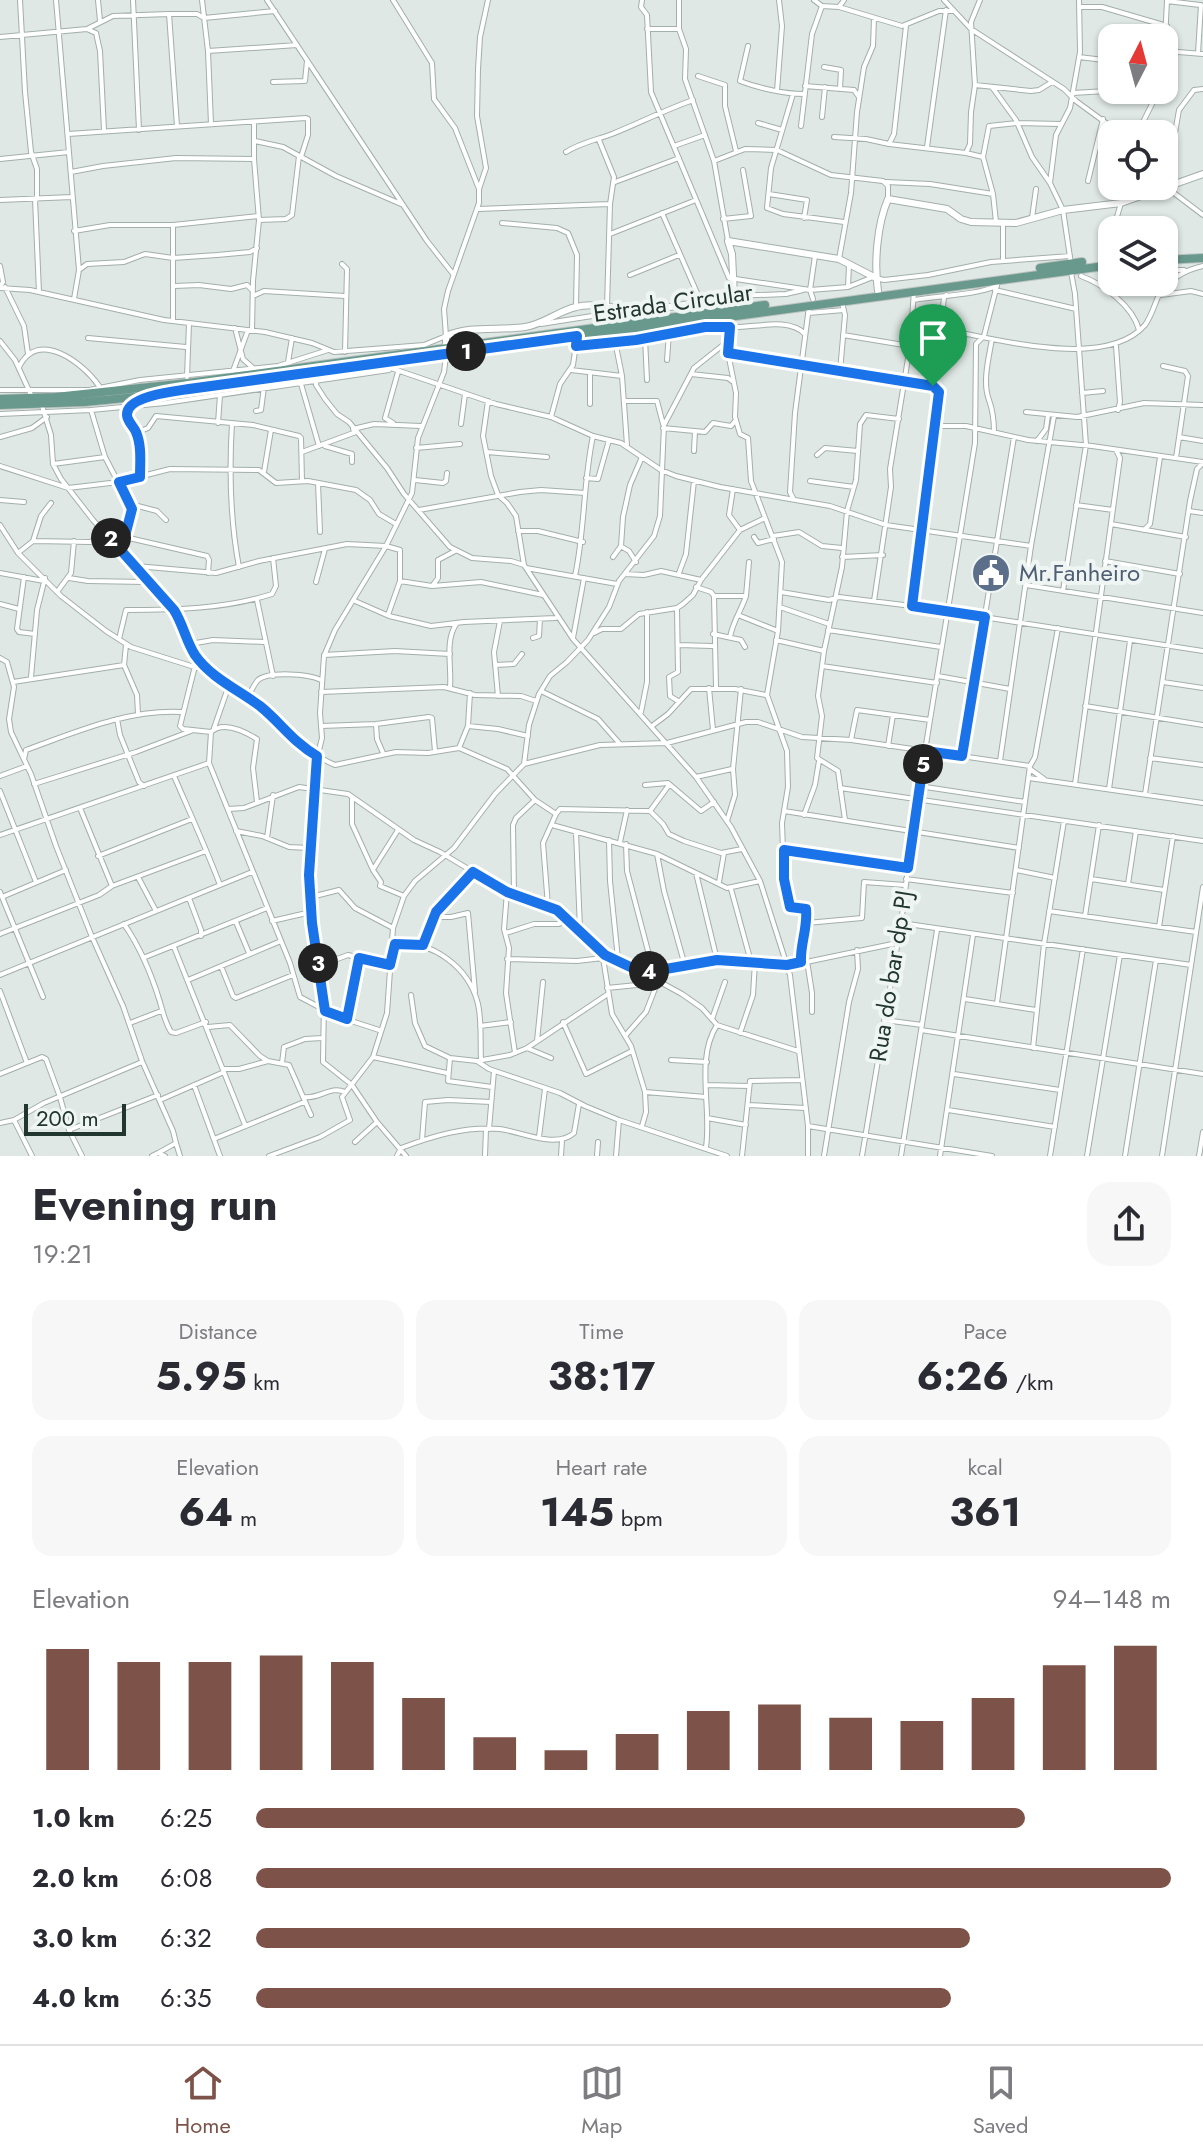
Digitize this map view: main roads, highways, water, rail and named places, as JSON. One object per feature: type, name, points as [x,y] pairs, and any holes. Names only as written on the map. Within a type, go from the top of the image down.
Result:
[{"type":"main road","points":[[1178,256],[1203,255]]},
{"type":"main road","points":[[1178,258],[1203,255]]},
{"type":"main road","name":"Estrada Circular","points":[[0,399],[32,398],[577,336],[809,299],[1071,263],[1098,262]]},
{"type":"main road","name":"Estrada Circular","points":[[809,299],[843,306],[997,285],[1071,263],[1087,267],[1098,265]]},
{"type":"main road","name":"Estrada Circular","points":[[0,405],[45,411],[316,376],[537,335],[733,312]]},
{"type":"place","name":"Mr.Fanheiro","points":[[991,573]]}]
